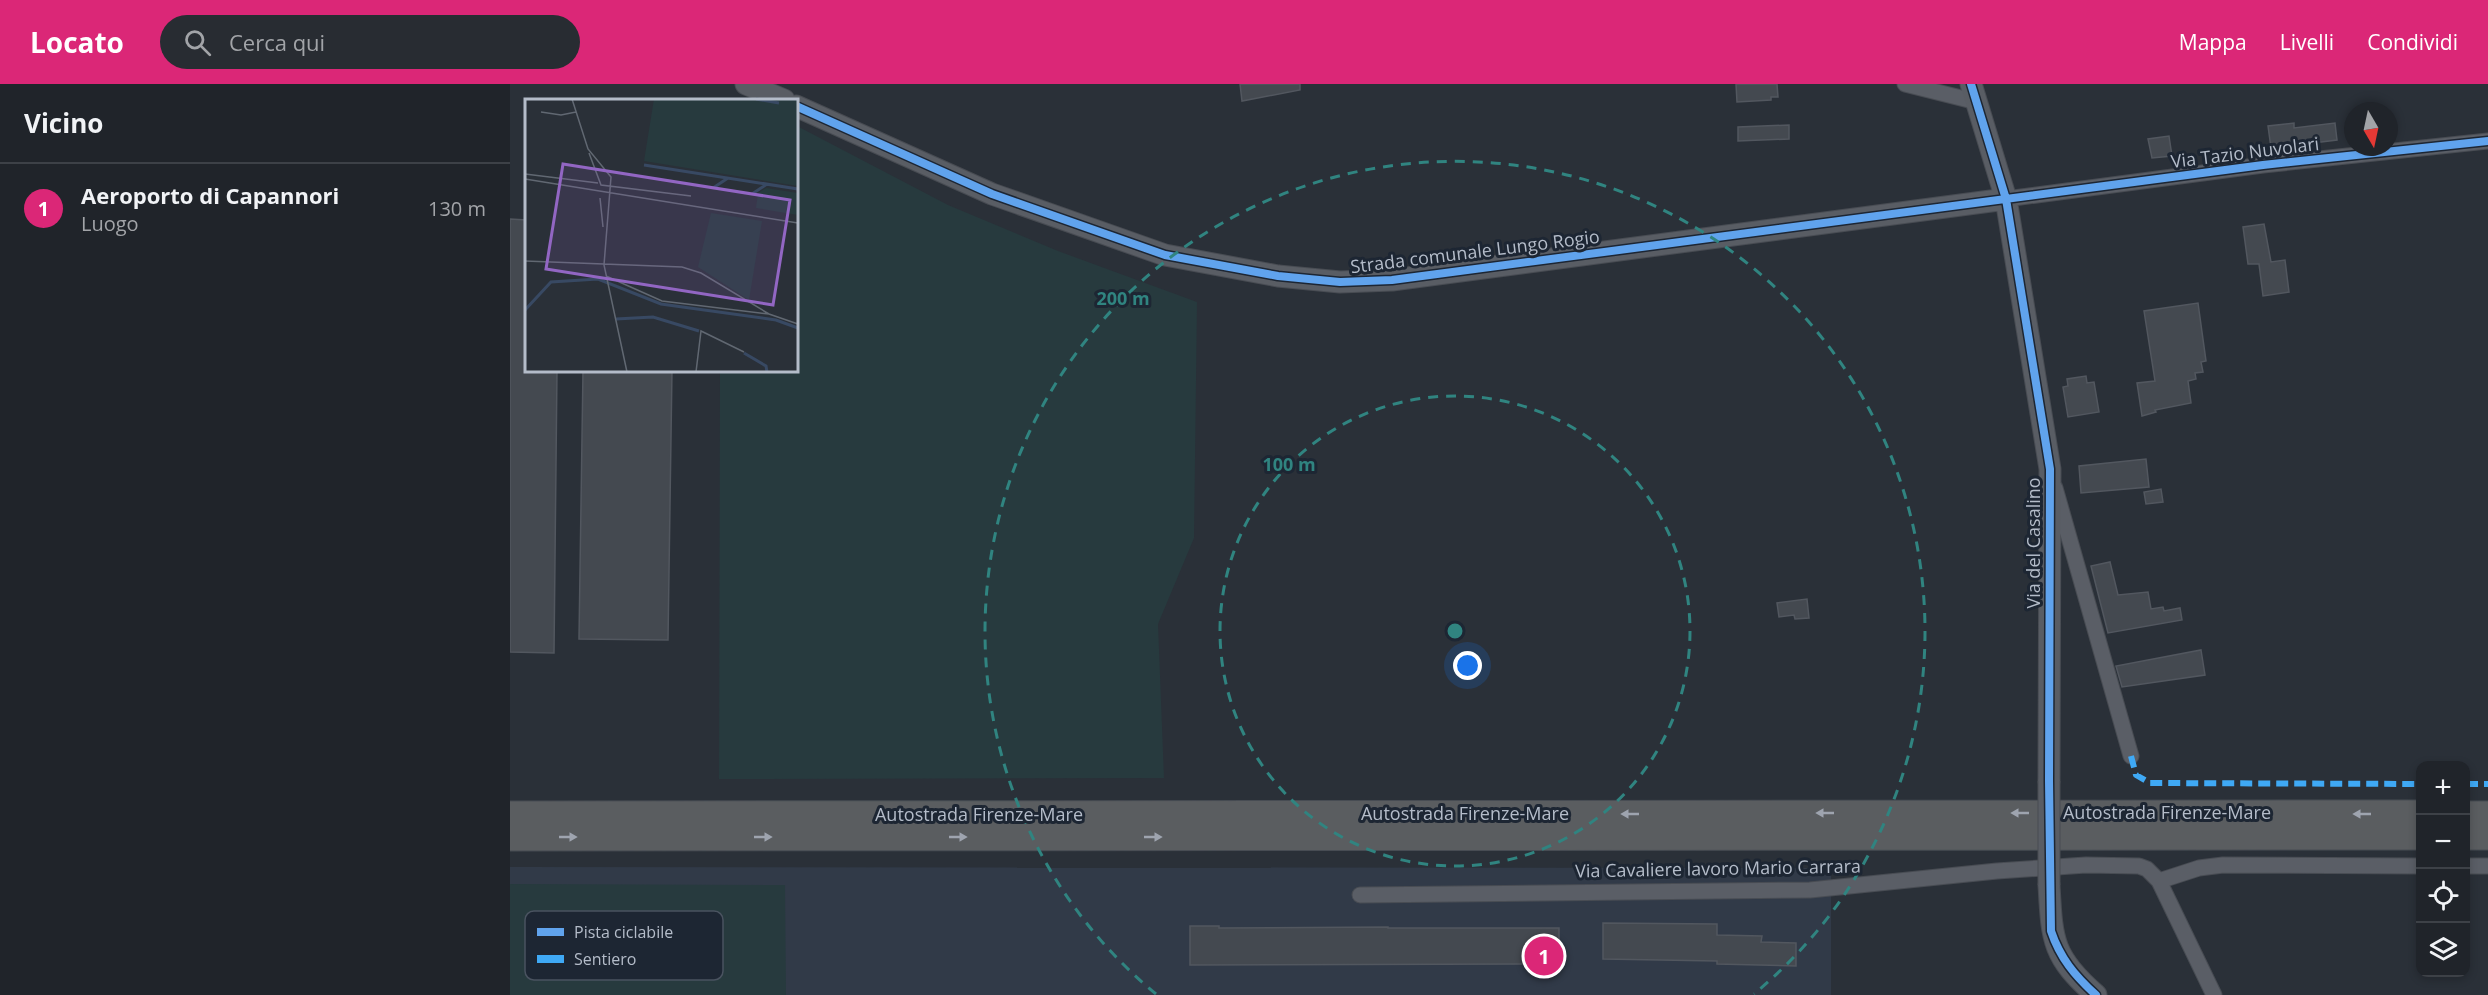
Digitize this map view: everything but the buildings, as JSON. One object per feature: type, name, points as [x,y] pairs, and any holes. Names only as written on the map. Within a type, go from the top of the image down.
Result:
[{"type":"highway","name":"Autostrada Firenze-Mare","points":[[510,815],[2416,814]]},
{"type":"highway","points":[[2470,814],[2488,815]]},
{"type":"highway","name":"Autostrada Firenze-Mare","points":[[510,837],[2416,836]]},
{"type":"highway","points":[[2470,836],[2488,836]]},
{"type":"street","points":[[746,84],[782,99]]},
{"type":"street","points":[[1905,84],[1974,93]]},
{"type":"street","name":"Via del Casalino","points":[[1974,93],[2006,199],[2050,469],[2049,885],[2051,931],[2058,952],[2078,980],[2096,995]]},
{"type":"street","name":"Strada comunale Lungo Rogio","points":[[798,107],[992,194],[1165,255],[1278,276],[1340,282],[1392,280],[2006,199]]},
{"type":"street","name":"Via Tazio Nuvolari","points":[[2006,199],[2263,165],[2488,141]]},
{"type":"street","points":[[2050,469],[2131,756]]},
{"type":"street","name":"Via Cavaliere lavoro Mario Carrara","points":[[1360,895],[1821,889],[1997,871],[2085,865],[2139,866],[2154,874],[2159,881]]},
{"type":"street","points":[[2214,995],[2159,881],[2199,868],[2223,865],[2416,866]]},
{"type":"street","points":[[2470,866],[2488,866]]},
{"type":"shaded area","points":[[510,867],[1831,868],[1831,995],[510,995]]},
{"type":"green space","points":[[798,127],[948,205],[1058,251],[1197,302],[1194,538],[1158,624],[1164,778],[719,779],[720,372],[798,372]]},
{"type":"green space","points":[[510,884],[785,885],[786,995],[510,995]]},
{"type":"marked path","points":[[2131,756],[2136,775],[2150,783],[2416,784]]},
{"type":"marked path","points":[[2470,784],[2488,784]]},
{"type":"cycle path","points":[[1971,84],[2006,199],[2050,469],[2051,931],[2069,966],[2096,995]]},
{"type":"cycle path","points":[[798,107],[992,194],[1165,255],[1278,276],[1340,282],[1392,280],[2263,165],[2488,141]]},
{"type":"place","name":"Aeroporto di Capannori","points":[[1544,956]]}]
